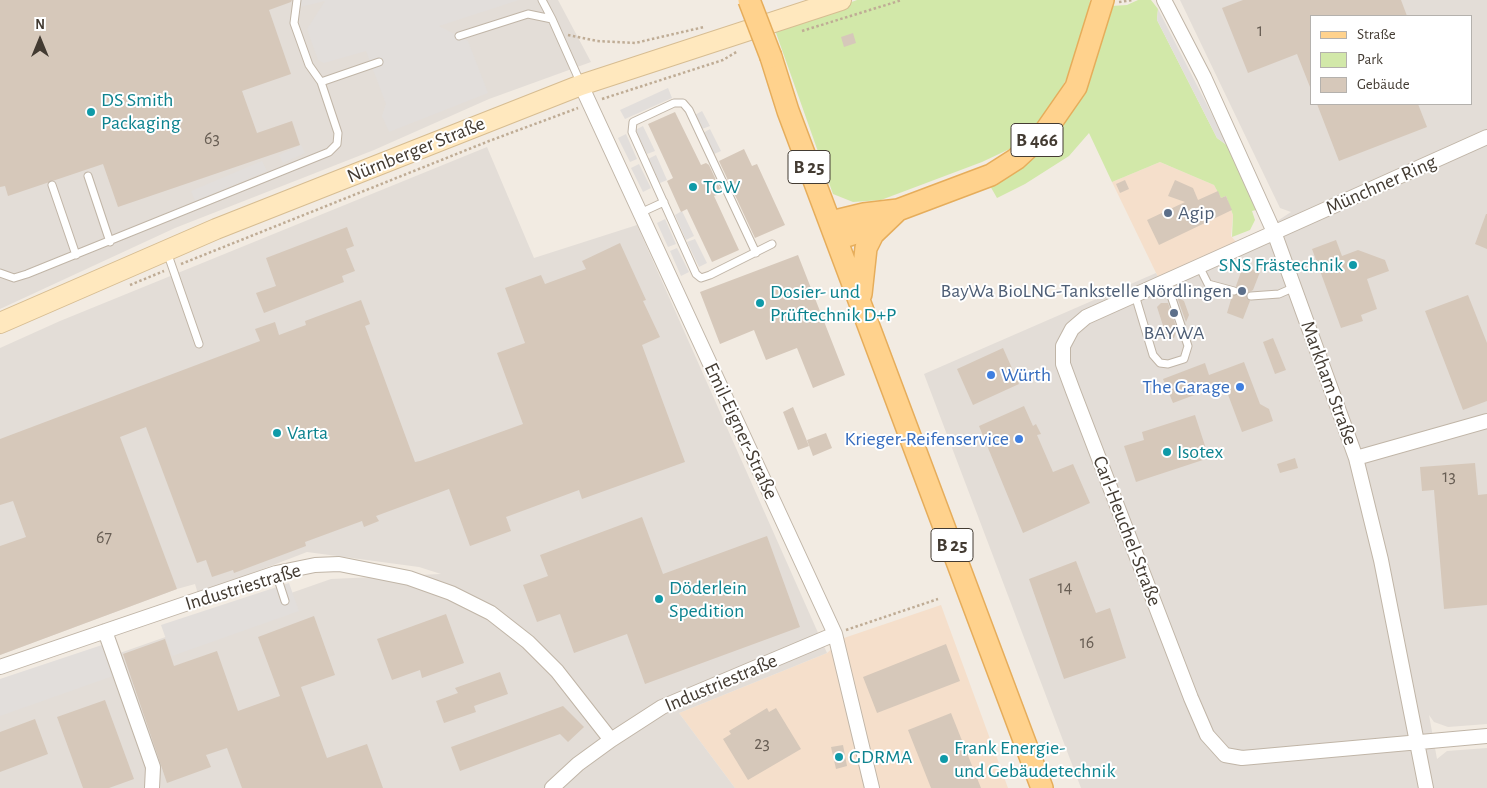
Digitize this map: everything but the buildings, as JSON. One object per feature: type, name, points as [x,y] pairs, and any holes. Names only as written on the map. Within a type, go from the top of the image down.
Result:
[{"type":"main road","name":"B 25","points":[[749,0],[771,58],[788,111],[861,301],[1042,788]]},
{"type":"main road","name":"Nürnberger Straße","points":[[0,323],[169,259],[581,85],[735,47],[841,0]]},
{"type":"main road","name":"B 466","points":[[834,231],[891,217],[991,175],[1016,159],[1044,133],[1076,87],[1103,0]]},
{"type":"main road","points":[[861,301],[866,248],[873,234],[891,217]]},
{"type":"street","name":"Markham Straße","points":[[1164,0],[1204,77],[1274,232],[1296,287],[1356,458],[1381,560],[1419,741],[1426,788]]},
{"type":"street","name":"Emil-Eigner-Straße","points":[[581,85],[835,634],[872,788]]},
{"type":"street","name":"Münchner Ring","points":[[1274,232],[1487,138]]},
{"type":"street","name":"Carl-Heuchel-Straße","points":[[1274,232],[1086,317],[1072,330],[1063,346],[1064,364],[1207,735],[1225,755],[1242,758],[1419,741]]},
{"type":"street","points":[[1356,458],[1487,421]]},
{"type":"street","name":"Industriestraße","points":[[0,667],[276,573],[315,565],[339,564],[410,578],[451,593],[491,613],[528,642],[557,671],[611,740]]},
{"type":"street","points":[[105,631],[153,767],[152,788]]},
{"type":"street","name":"Industriestraße","points":[[552,788],[578,764],[662,707],[835,634]]},
{"type":"street","points":[[1419,741],[1487,736]]},
{"type":"lane","points":[[0,273],[14,278],[110,242],[328,152],[337,144],[338,133],[321,82],[309,65],[294,23],[296,0]]},
{"type":"lane","points":[[542,0],[581,85]]},
{"type":"lane","points":[[459,36],[528,14],[552,19]]},
{"type":"lane","points":[[321,82],[379,62]]},
{"type":"lane","points":[[756,253],[689,110],[683,104],[674,103],[636,119],[631,127],[696,274],[701,278],[756,253],[772,244]]},
{"type":"lane","points":[[88,176],[110,242]]},
{"type":"lane","points":[[52,185],[76,255]]},
{"type":"lane","points":[[640,213],[664,202]]},
{"type":"lane","points":[[169,259],[199,344]]},
{"type":"lane","points":[[1199,266],[1208,284],[1234,291]]},
{"type":"lane","points":[[1135,295],[1153,355],[1160,363],[1168,364],[1184,359],[1188,346],[1166,281]]},
{"type":"lane","points":[[1251,296],[1279,294],[1296,287]]},
{"type":"lane","points":[[276,573],[284,601]]},
{"type":"path","points":[[800,32],[902,0]]},
{"type":"path","points":[[560,37],[570,34],[597,41],[635,44],[683,30],[708,27]]},
{"type":"path","points":[[129,286],[169,259],[589,104],[723,60],[735,47]]},
{"type":"path","points":[[835,634],[938,599]]},
{"type":"shaded area","points":[[0,0],[558,0],[591,62],[489,99],[374,150],[175,228],[0,309]]},
{"type":"shaded area","points":[[298,0],[519,0],[439,26],[468,41],[488,93],[389,132],[382,116],[386,104],[366,51],[324,63],[318,60],[307,29],[325,1],[300,7]]},
{"type":"shaded area","points":[[1180,0],[1487,0],[1487,724],[1448,727],[1434,722],[1429,715],[1437,759],[1447,751],[1487,748],[1487,788],[1081,788],[924,374],[1156,273],[1158,277],[1253,237],[1291,212],[1280,208]]},
{"type":"shaded area","points":[[1158,9],[1228,146],[1217,138],[1157,20]]},
{"type":"shaded area","points":[[668,88],[672,98],[625,119],[620,110]]},
{"type":"shaded area","points":[[702,111],[710,126],[702,129],[695,115]]},
{"type":"shaded area","points":[[643,126],[655,151],[647,154],[635,130]]},
{"type":"shaded area","points":[[710,129],[721,151],[714,154],[703,133]]},
{"type":"shaded area","points":[[626,134],[637,159],[630,162],[618,138]]},
{"type":"shaded area","points":[[301,145],[305,153],[283,163],[279,155]]},
{"type":"shaded area","points":[[487,147],[534,258],[637,225],[827,653],[679,713],[735,788],[0,788],[0,695],[331,579],[441,574],[419,567],[307,552],[198,594],[195,584],[177,589],[0,655],[0,348],[60,321]]},
{"type":"shaded area","points":[[656,155],[667,180],[660,183],[648,159]]},
{"type":"shaded area","points":[[262,161],[267,171],[195,201],[191,191]]},
{"type":"shaded area","points":[[1160,162],[1214,185],[1221,198],[1226,196],[1233,215],[1231,236],[1237,243],[1158,277],[1112,182]]},
{"type":"shaded area","points":[[639,164],[651,188],[643,192],[631,168]]},
{"type":"shaded area","points":[[682,211],[694,236],[686,240],[675,215]]},
{"type":"shaded area","points":[[665,219],[676,244],[668,247],[657,223]]},
{"type":"shaded area","points":[[695,239],[707,263],[699,267],[687,242]]},
{"type":"shaded area","points":[[677,248],[689,272],[681,276],[670,251]]},
{"type":"shaded area","points":[[289,583],[299,611],[172,656],[161,625]]},
{"type":"shaded area","points":[[941,605],[1008,788],[735,788],[679,713],[827,653],[844,638]]},
{"type":"shaded area","points":[[102,645],[113,676],[0,716],[0,679]]},
{"type":"green space","points":[[857,0],[1090,0],[1077,57],[1050,112],[1018,145],[982,162],[881,200],[853,202],[833,194],[775,30]]},
{"type":"green space","points":[[1138,0],[1151,0],[1158,9],[1157,20],[1217,138],[1228,146],[1256,210],[1252,211],[1255,220],[1250,230],[1232,237],[1233,215],[1226,196],[1221,198],[1214,185],[1160,162],[1112,182],[1089,133],[1069,156],[1025,184],[997,198],[989,184],[1033,159],[1059,130],[1081,92],[1111,6],[1127,5]]},
{"type":"place","name":"DS Smith Packaging","points":[[91,112]]},
{"type":"place","name":"TCW","points":[[693,187]]},
{"type":"place","name":"Agip","points":[[1168,213]]},
{"type":"place","name":"SNS Frästechnik","points":[[1353,265]]},
{"type":"place","name":"BayWa BioLNG-Tankstelle Nördlingen","points":[[1242,291]]},
{"type":"place","name":"Dosier- und Prüftechnik D+P","points":[[760,303]]},
{"type":"place","name":"BAYWA","points":[[1174,313]]},
{"type":"place","name":"Würth","points":[[991,375]]},
{"type":"place","name":"The Garage","points":[[1240,387]]},
{"type":"place","name":"Varta","points":[[277,433]]},
{"type":"place","name":"Krieger-Reifenservice","points":[[1019,439]]},
{"type":"place","name":"Isotex","points":[[1167,452]]},
{"type":"place","name":"Döderlein Spedition","points":[[659,599]]},
{"type":"place","name":"GDRMA","points":[[839,757]]},
{"type":"place","name":"Frank Energie- und Gebäudetechnik","points":[[944,759]]}]
